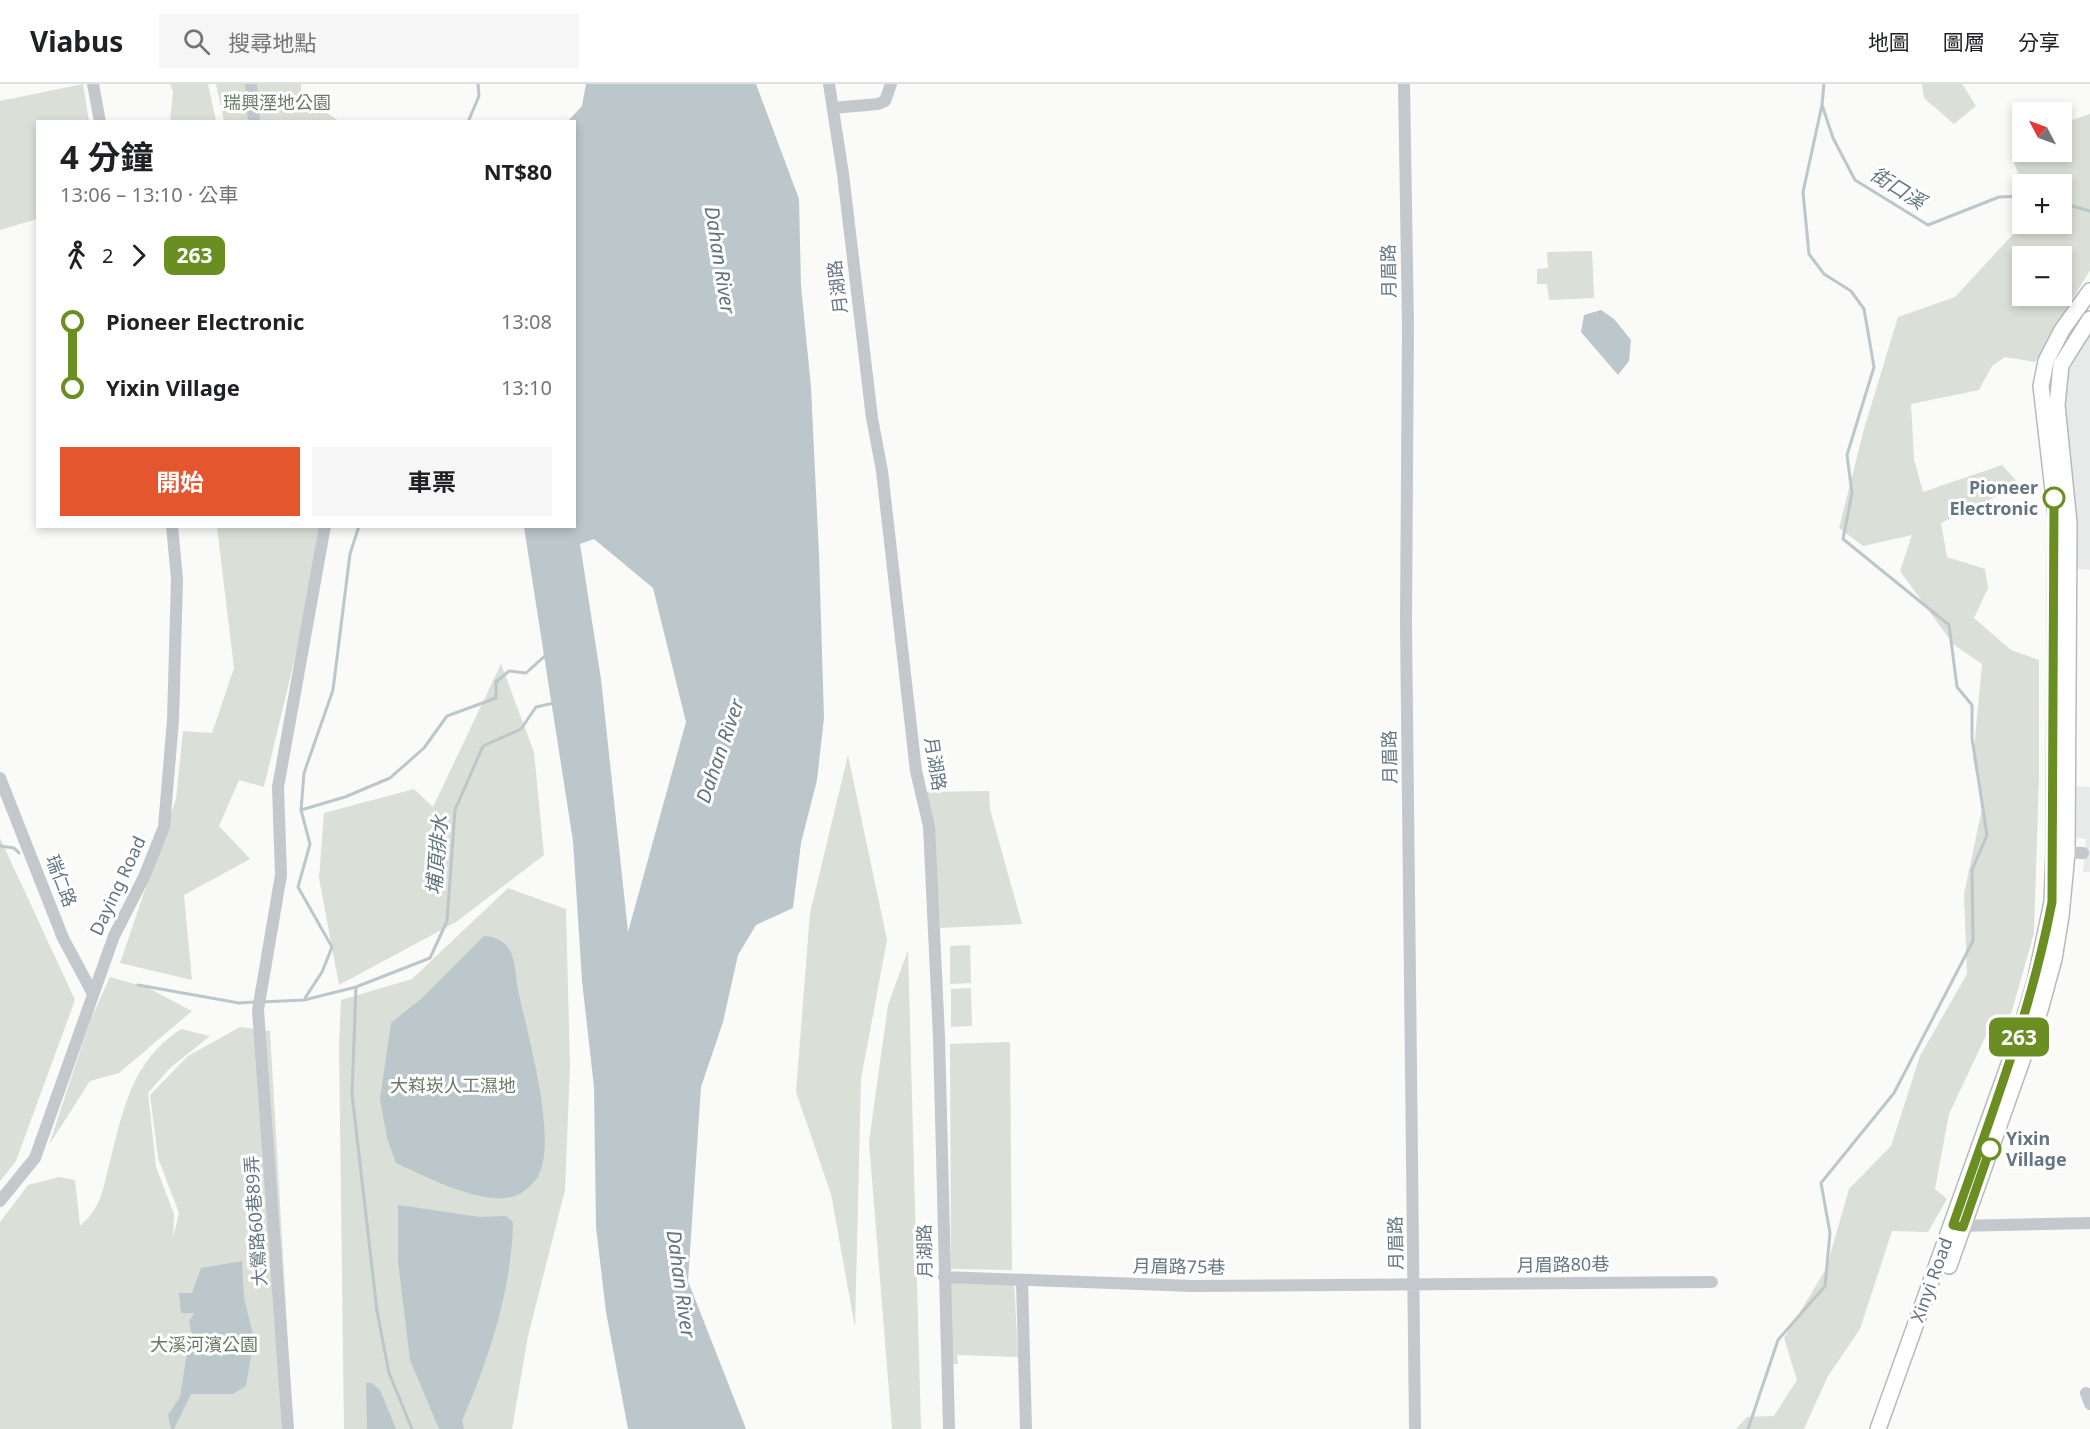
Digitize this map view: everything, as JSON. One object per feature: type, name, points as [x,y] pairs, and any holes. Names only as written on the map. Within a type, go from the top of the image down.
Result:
[{"type":"main road","name":"Xinyi Road","points":[[2060,852],[2054,498],[2041,386],[2046,361],[2051,351],[2062,330],[2090,291]]},
{"type":"main road","name":"Xinyi Road","points":[[1888,1429],[1958,1226],[2018,1039],[2035,982],[2052,902],[2060,852],[2069,503],[2057,405],[2058,378],[2061,365],[2075,339],[2090,319]]},
{"type":"main road","points":[[2054,498],[2069,503]]},
{"type":"main road","name":"Xinyi Road","points":[[1878,1429],[1958,1226]]},
{"type":"street","points":[[93,84],[100,120]]},
{"type":"street","points":[[251,84],[254,120]]},
{"type":"street","name":"月湖路","points":[[829,84],[872,418],[882,471],[916,771],[929,826],[939,1036],[949,1429]]},
{"type":"street","points":[[833,108],[878,104],[885,101],[891,84]]},
{"type":"street","name":"月眉路","points":[[1404,84],[1408,325],[1406,623],[1415,1429]]},
{"type":"street","name":"Daying Road","points":[[0,1201],[35,1158],[114,936],[144,877],[164,827],[168,808],[173,720],[176,598],[172,528]]},
{"type":"street","name":"大鶯路60巷89弄","points":[[288,1429],[258,1011],[281,875],[278,787],[325,528]]},
{"type":"street","name":"瑞仁路","points":[[0,778],[63,938],[93,994]]},
{"type":"street","points":[[2060,852],[2083,853]]},
{"type":"street","points":[[1958,1226],[2090,1223]]},
{"type":"street","name":"月眉路75巷","points":[[944,1277],[1193,1286],[1414,1286]]},
{"type":"street","points":[[1022,1281],[1026,1429]]},
{"type":"street","name":"月眉路80巷","points":[[1414,1286],[1713,1282]]},
{"type":"shaded area","points":[[2090,323],[2090,570],[2073,568],[2061,381]]},
{"type":"shaded area","points":[[2070,786],[2090,787],[2090,872],[2083,872],[2086,839],[2070,837]]},
{"type":"green space","points":[[83,84],[89,120],[36,120],[36,219],[0,230],[0,101]]},
{"type":"green space","points":[[170,84],[208,84],[216,120],[170,120],[173,92]]},
{"type":"green space","name":"瑞興溼地公園","points":[[216,84],[301,84],[301,96],[337,120],[224,120]]},
{"type":"green space","points":[[1922,84],[1962,84],[1976,106],[1954,124],[1924,98]]},
{"type":"green space","points":[[2090,114],[2090,270],[2072,300],[2072,246],[2012,246],[2012,306],[2068,306],[2035,362],[2005,357],[1992,366],[1979,390],[1911,404],[1914,459],[1923,492],[2002,465],[2020,485],[1941,523],[1947,557],[1985,569],[1988,588],[1974,618],[2011,650],[2039,660],[2039,776],[2034,933],[2011,1014],[1989,1029],[1949,1114],[1935,1189],[1947,1199],[1928,1232],[1892,1231],[1860,1329],[1828,1376],[1804,1429],[1736,1429],[1747,1417],[1774,1416],[1797,1380],[1784,1338],[1826,1269],[1849,1189],[1891,1146],[1920,1056],[1967,974],[1964,894],[1983,804],[1973,759],[1982,664],[1953,644],[1900,571],[1912,535],[1863,546],[1839,528],[1864,429],[1898,317],[1955,297],[2013,234],[2072,234],[2072,174],[2019,174],[2014,162],[2072,162],[2072,120]]},
{"type":"green space","points":[[1592,251],[1594,298],[1549,300],[1547,284],[1537,284],[1537,269],[1548,268],[1547,252]]},
{"type":"green space","points":[[217,528],[319,528],[298,645],[264,787],[239,780],[219,826],[250,859],[184,895],[192,980],[120,963],[176,799],[183,731],[212,733],[234,668]]},
{"type":"green space","points":[[501,664],[534,752],[544,855],[456,922],[339,985],[319,878],[324,813],[414,789],[433,807]]},
{"type":"green space","points":[[848,755],[887,940],[861,1079],[855,1327],[831,1194],[796,1092],[810,913]]},
{"type":"green space","points":[[989,791],[990,809],[1022,924],[940,928],[927,792]]},
{"type":"green space","points":[[0,838],[75,1000],[16,1161],[0,1181]]},
{"type":"green space","name":"大嵙崁人工濕地","points":[[508,888],[566,909],[570,1065],[565,1190],[528,1336],[512,1429],[344,1429],[339,1045],[341,1000],[412,979]]},
{"type":"green space","points":[[970,945],[971,983],[950,984],[950,946]]},
{"type":"green space","points":[[908,950],[921,1429],[892,1429],[869,1142],[888,1005]]},
{"type":"green space","points":[[110,977],[148,988],[192,1011],[119,1073],[90,1081],[49,1145],[90,1021]]},
{"type":"green space","points":[[971,988],[972,1026],[951,1027],[951,989]]},
{"type":"green space","name":"大溪河濱公園","points":[[240,1027],[270,1031],[293,1429],[0,1429],[0,1222],[28,1185],[59,1177],[75,1180],[80,1226],[87,1219],[102,1193],[118,1128],[139,1073],[164,1042],[181,1029],[210,1036],[170,1068],[148,1093],[156,1167],[174,1214],[173,1238],[179,1213],[158,1158],[150,1095],[188,1056]]},
{"type":"green space","points":[[1010,1042],[1012,1270],[951,1269],[950,1044]]},
{"type":"green space","points":[[945,1278],[1014,1279],[1018,1357],[957,1355],[958,1364],[948,1364]]},
{"type":"water","name":"Dahan River","points":[[586,84],[756,84],[799,199],[801,286],[811,387],[824,718],[817,780],[801,843],[793,908],[756,925],[738,955],[723,1022],[701,1087],[688,1281],[746,1429],[628,1429],[606,1312],[596,1227],[594,1087],[582,981],[573,841],[524,528],[576,528],[576,120],[569,120],[582,106]],"holes":[[[594,539],[653,588],[686,722],[628,932],[601,679],[580,544]]]},
{"type":"water","points":[[1601,310],[1614,319],[1631,340],[1629,361],[1618,375],[1581,332],[1584,315]]},
{"type":"water","points":[[484,936],[501,941],[512,955],[543,1112],[544,1158],[539,1174],[530,1186],[512,1197],[479,1196],[442,1184],[396,1163],[387,1138],[380,1099],[391,1023],[422,998]]},
{"type":"water","points":[[398,1205],[480,1217],[506,1216],[513,1222],[512,1247],[503,1299],[481,1374],[462,1421],[464,1429],[439,1429],[410,1360],[398,1261]]},
{"type":"water","points":[[242,1261],[244,1298],[254,1339],[246,1386],[233,1394],[191,1394],[174,1429],[171,1429],[168,1415],[180,1397],[187,1353],[193,1338],[189,1322],[194,1313],[181,1313],[179,1293],[192,1293],[201,1268]]},
{"type":"water","points":[[366,1383],[372,1383],[380,1390],[396,1429],[367,1429]]},
{"type":"waterway","points":[[469,120],[479,96],[478,84]]},
{"type":"waterway","name":"街口溪","points":[[1824,84],[1822,105],[1833,138],[1855,180],[1928,225],[1999,197],[2012,196]]},
{"type":"waterway","points":[[1748,1429],[1778,1340],[1825,1286],[1830,1233],[1821,1183],[1894,1093],[1973,941],[1972,870],[1987,835],[1972,738],[1972,705],[1957,687],[1949,625],[1843,539],[1852,493],[1847,455],[1874,367],[1864,309],[1851,291],[1824,274],[1809,254],[1803,192],[1822,105]]},
{"type":"waterway","name":"街口溪","points":[[2072,206],[2090,211]]},
{"type":"waterway","points":[[305,998],[322,972],[332,947],[298,887],[310,844],[301,810],[304,773],[333,690],[350,554],[358,528]]},
{"type":"waterway","points":[[301,810],[345,797],[390,778],[424,748],[447,716],[496,698],[496,682],[509,671],[526,673],[547,654]]},
{"type":"waterway","name":"埔頂排水","points":[[261,1002],[304,1000],[356,987],[430,958],[447,921],[455,810],[483,746],[521,729],[536,707],[554,703]]},
{"type":"waterway","name":"埔頂排水","points":[[0,846],[14,848],[19,853]]},
{"type":"waterway","name":"埔頂排水","points":[[138,985],[239,1003],[255,1002]]},
{"type":"waterway","points":[[356,987],[352,1094],[377,1311],[389,1373],[412,1429]]},
{"type":"bus line","name":"263","points":[[1990,1149],[1963,1227],[1953,1225],[2018,1039],[2039,967],[2052,902],[2056,570],[2054,498]]},
{"type":"place","name":"Pioneer Electronic","points":[[2054,498]]},
{"type":"place","name":"Yixin Village","points":[[1990,1149]]}]
